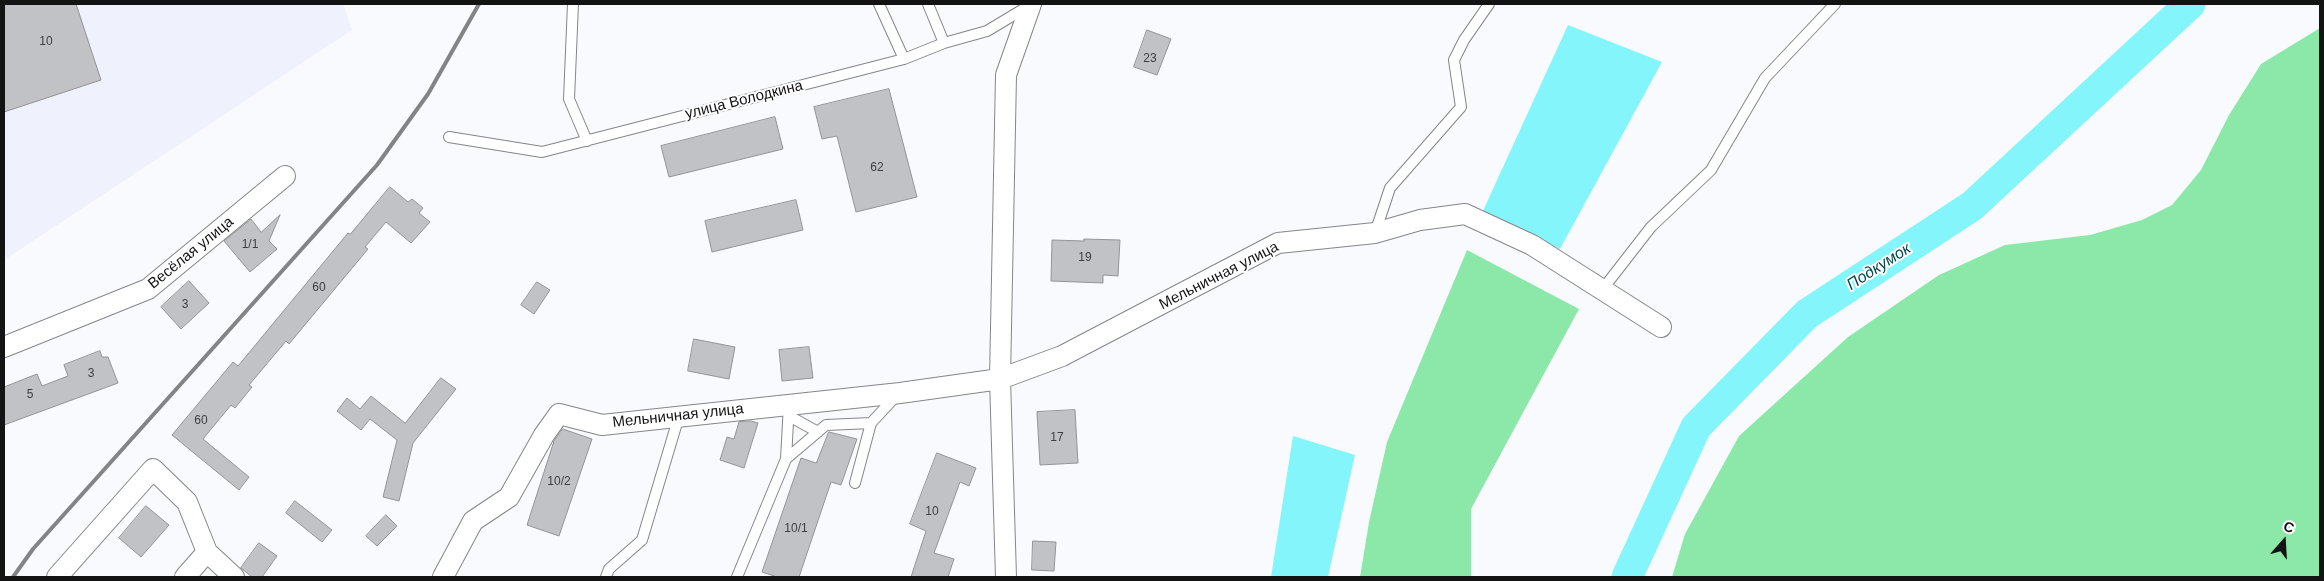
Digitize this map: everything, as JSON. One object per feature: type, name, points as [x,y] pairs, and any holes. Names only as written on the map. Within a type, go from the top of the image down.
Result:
[{"type":"street","points":[[1006,577],[1000,379],[1006,75],[1031,5]]},
{"type":"street","name":"Весёлая улица","points":[[4,347],[148,288],[285,176]]},
{"type":"street","name":"Мельничная улица","points":[[443,577],[473,521],[509,497],[544,435],[560,414],[602,425],[679,416],[789,410],[1000,379],[1062,356],[1278,243],[1375,233],[1420,220],[1465,214],[1532,245],[1661,327]]},
{"type":"street","points":[[57,577],[153,469],[187,502],[207,552],[234,577]]},
{"type":"street","points":[[185,577],[207,552]]},
{"type":"lane","points":[[573,4],[569,99],[587,141]]},
{"type":"lane","points":[[879,4],[904,59]]},
{"type":"lane","points":[[928,4],[944,43]]},
{"type":"lane","points":[[1375,233],[1390,188],[1461,107],[1454,60],[1464,40],[1490,4]]},
{"type":"lane","points":[[1602,290],[1651,227],[1711,170],[1765,78],[1835,4]]},
{"type":"lane","name":"улица Володкина","points":[[449,137],[542,152],[904,59],[944,43],[987,31],[1031,5]]},
{"type":"lane","points":[[856,483],[871,423],[900,393]]},
{"type":"lane","points":[[789,410],[818,432]]},
{"type":"lane","points":[[737,577],[786,459],[789,410]]},
{"type":"lane","points":[[606,577],[609,569],[642,540],[679,416]]},
{"type":"lane","points":[[786,459],[826,425],[871,423]]},
{"type":"shaded area","points":[[4,4],[343,4],[352,30],[4,260]]},
{"type":"green space","points":[[2320,28],[2320,577],[1672,577],[1685,534],[1739,436],[1848,337],[1939,275],[2005,245],[2090,235],[2142,220],[2172,205],[2201,170],[2229,115],[2261,64]]},
{"type":"green space","points":[[1467,250],[1579,309],[1471,509],[1471,577],[1360,577],[1369,522],[1387,442]]},
{"type":"water","points":[[1568,25],[1662,62],[1560,249],[1482,213]]},
{"type":"water","points":[[1293,436],[1355,455],[1328,577],[1271,577]]},
{"type":"building","points":[[4,4],[76,4],[101,80],[4,112]]},
{"type":"building","points":[[1147,30],[1171,39],[1157,75],[1134,67]]},
{"type":"building","points":[[889,89],[917,197],[856,212],[837,136],[822,139],[814,107]]},
{"type":"building","points":[[775,117],[783,149],[669,177],[661,146]]},
{"type":"building","points":[[390,187],[408,202],[412,199],[423,208],[419,213],[430,222],[411,243],[386,222],[365,247],[368,249],[289,344],[286,341],[249,385],[252,387],[235,408],[231,405],[203,439],[249,477],[239,490],[172,435],[233,362],[238,366],[348,233],[350,234]]},
{"type":"building","points":[[796,200],[803,230],[712,252],[705,221]]},
{"type":"building","points":[[280,215],[269,241],[277,249],[250,272],[224,241],[251,219],[261,232]]},
{"type":"building","points":[[1084,239],[1120,240],[1118,276],[1103,275],[1103,283],[1051,281],[1052,240],[1084,241]]},
{"type":"building","points":[[189,281],[209,303],[181,329],[161,307]]},
{"type":"building","points":[[537,282],[550,290],[534,314],[521,305]]},
{"type":"building","points":[[694,339],[735,347],[729,379],[688,371]]},
{"type":"building","points":[[809,347],[813,378],[782,381],[779,350]]},
{"type":"building","points":[[100,351],[102,357],[108,357],[118,383],[4,425],[4,387],[37,374],[42,386],[68,376],[64,365]]},
{"type":"building","points":[[441,378],[456,389],[413,443],[399,501],[383,497],[397,440],[370,419],[361,430],[337,411],[347,398],[360,409],[371,396],[405,423]]},
{"type":"building","points":[[1075,410],[1078,463],[1040,465],[1037,412]]},
{"type":"building","points":[[751,421],[758,423],[744,468],[720,460],[727,437],[734,439],[739,422]]},
{"type":"building","points":[[563,429],[592,439],[559,536],[527,525],[554,441]]},
{"type":"building","points":[[829,432],[857,439],[841,485],[831,482],[799,577],[777,577],[762,572],[801,458],[816,463]]},
{"type":"building","points":[[937,453],[976,468],[969,486],[960,482],[934,553],[954,559],[948,577],[911,577],[926,531],[910,524]]},
{"type":"building","points":[[295,501],[332,530],[322,542],[286,513]]},
{"type":"building","points":[[146,506],[169,525],[141,557],[119,538]]},
{"type":"building","points":[[386,515],[397,526],[377,546],[366,536]]},
{"type":"building","points":[[1033,541],[1056,542],[1054,571],[1032,570]]},
{"type":"building","points":[[259,543],[277,556],[262,577],[252,577],[241,568]]},
{"type":"waterway","name":"Подкумок","points":[[1627,577],[1696,427],[1807,314],[1972,206],[2190,4]]},
{"type":"railway","points":[[13,577],[33,549],[377,165],[428,94],[479,4]]}]
